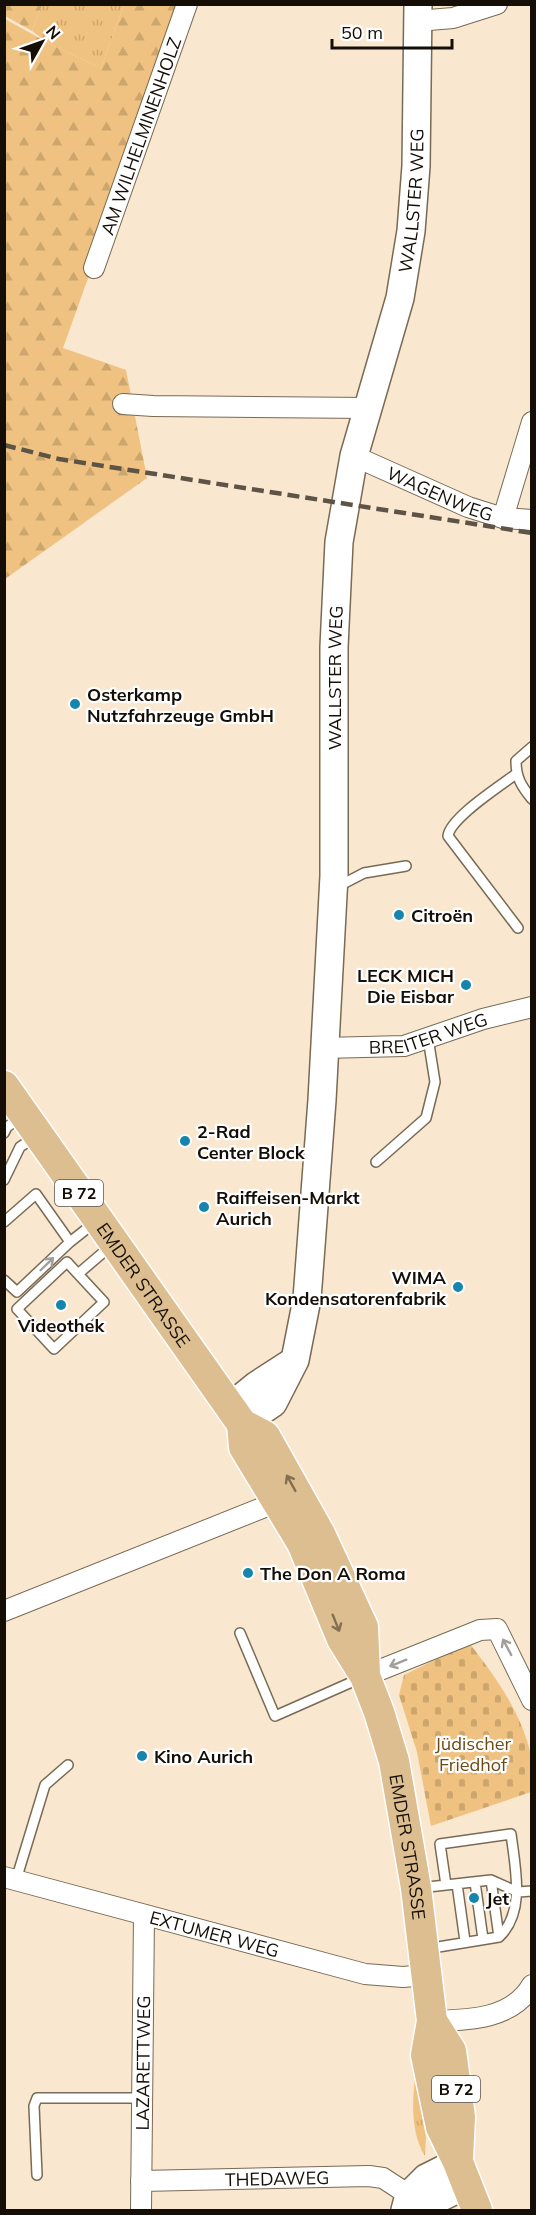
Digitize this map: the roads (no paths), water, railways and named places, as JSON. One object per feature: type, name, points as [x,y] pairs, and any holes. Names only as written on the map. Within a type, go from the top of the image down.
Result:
[{"type":"main road","name":"EMDER STRASSE","points":[[4,1086],[22,1127],[106,1231],[236,1416],[265,1436],[320,1534],[363,1627],[365,1676]]},
{"type":"main road","name":"EMDER STRASSE","points":[[236,1416],[244,1447],[302,1544],[342,1639],[365,1676],[380,1712],[394,1761],[416,1888],[432,2021],[451,2051],[467,2186]]},
{"type":"street","name":"AM WILHELMINENHOLZ","points":[[94,268],[188,4]]},
{"type":"street","points":[[417,13],[453,18],[497,4]]},
{"type":"street","name":"WALLSTER WEG","points":[[236,1416],[257,1385],[295,1360],[307,1299],[333,888],[336,582],[344,505],[354,456],[400,298],[411,231],[416,166],[417,13]]},
{"type":"street","points":[[123,404],[368,408]]},
{"type":"street","points":[[503,518],[531,422]]},
{"type":"street","name":"WAGENWEG","points":[[354,456],[468,507],[503,518],[531,520]]},
{"type":"street","name":"BREITER WEG","points":[[324,1048],[404,1046],[483,1019],[531,1007]]},
{"type":"street","points":[[4,1611],[277,1501]]},
{"type":"street","points":[[365,1676],[480,1630],[497,1629],[531,1700]]},
{"type":"street","name":"EXTUMER WEG","points":[[10,1879],[365,1974],[403,1977],[425,1962]]},
{"type":"street","name":"LAZARETTWEG","points":[[141,2211],[144,1915]]},
{"type":"street","points":[[432,2021],[458,2020],[496,2014],[516,2004],[531,1985]]},
{"type":"street","name":"THEDAWEG","points":[[141,2181],[369,2176],[383,2178],[411,2205]]},
{"type":"street","points":[[411,2205],[427,2204],[467,2186]]},
{"type":"lane","points":[[531,747],[516,761],[516,774],[521,786],[531,799]]},
{"type":"lane","points":[[516,774],[459,819],[448,831],[448,836],[518,928]]},
{"type":"lane","points":[[333,888],[364,873],[406,867]]},
{"type":"lane","points":[[376,1162],[426,1118],[435,1082],[428,1038]]},
{"type":"lane","points":[[4,1179],[20,1147],[22,1127]]},
{"type":"lane","points":[[4,1222],[36,1194],[70,1242]]},
{"type":"lane","points":[[4,1280],[17,1292],[70,1242],[106,1231]]},
{"type":"lane","points":[[78,1274],[106,1231]]},
{"type":"lane","points":[[67,1262],[78,1274],[104,1302],[54,1349],[17,1309],[67,1262]]},
{"type":"lane","points":[[240,1633],[275,1716],[365,1676]]},
{"type":"lane","points":[[10,1879],[45,1785],[68,1765]]},
{"type":"lane","points":[[425,1962],[465,1941],[499,1937],[507,1929],[518,1892],[511,1834],[440,1844],[446,1885]]},
{"type":"lane","points":[[416,1888],[491,1880],[518,1892],[531,1891]]},
{"type":"lane","points":[[491,1880],[499,1937]]},
{"type":"lane","points":[[475,1882],[483,1939]]},
{"type":"lane","points":[[457,1884],[465,1941]]},
{"type":"lane","points":[[37,2175],[34,2106],[37,2098],[141,2098]]},
{"type":"railway","points":[[4,445],[59,459],[532,533]]},
{"type":"place","name":"Osterkamp Nutzfahrzeuge GmbH","points":[[75,704]]},
{"type":"place","name":"Citroën","points":[[399,915]]},
{"type":"place","name":"LECK MICH Die Eisbar","points":[[466,985]]},
{"type":"place","name":"2-Rad Center Block","points":[[185,1141]]},
{"type":"place","name":"Raiffeisen-Markt Aurich","points":[[204,1207]]},
{"type":"place","name":"WIMA Kondensatorenfabrik","points":[[458,1287]]},
{"type":"place","name":"Videothek","points":[[61,1305]]},
{"type":"place","name":"The Don A Roma","points":[[248,1573]]},
{"type":"place","name":"Kino Aurich","points":[[142,1756]]},
{"type":"place","name":"Jet","points":[[474,1898]]},
{"type":"park label","name":"Jüdischer Friedhof","points":[[473,1753]]}]
